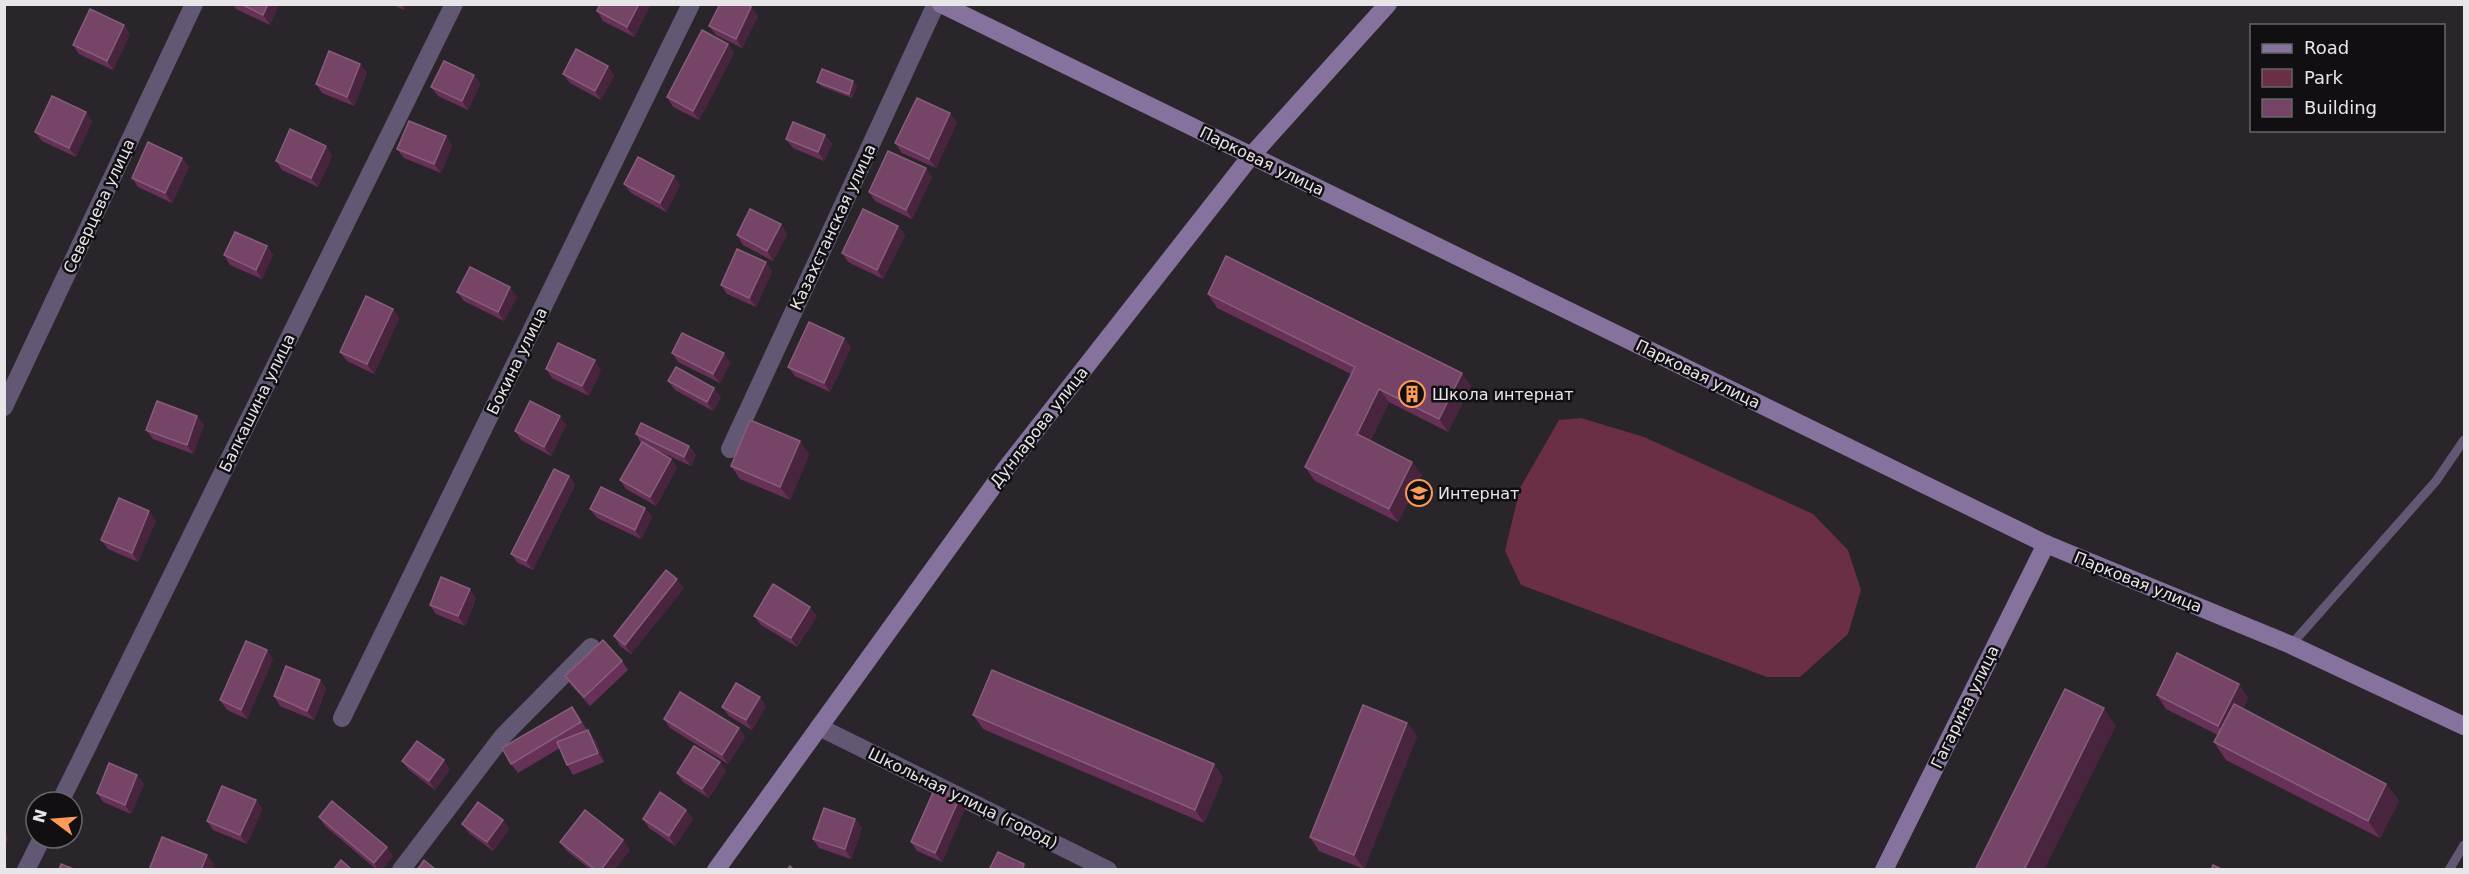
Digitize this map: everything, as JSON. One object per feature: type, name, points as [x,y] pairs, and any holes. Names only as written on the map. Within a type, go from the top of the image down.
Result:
[{"type":"street","name":"Северцева улица","points":[[4,407],[194,4]]},
{"type":"street","name":"Балкашина улица","points":[[66,790],[454,4]]},
{"type":"street","name":"Бокина улица","points":[[342,718],[692,4]]},
{"type":"street","name":"Казахстанская улица","points":[[730,449],[936,4]]},
{"type":"street","name":"Парковая улица","points":[[940,4],[2046,544],[2291,645],[2464,726]]},
{"type":"street","name":"Дунларова улица","points":[[716,870],[1007,467],[1251,156],[1389,4]]},
{"type":"street","name":"Гагарина улица","points":[[1884,870],[2046,544]]},
{"type":"street","points":[[401,870],[503,736],[591,647]]},
{"type":"street","name":"Школьная улица (город)","points":[[819,727],[1108,870]]},
{"type":"street","points":[[26,870],[36,850]]},
{"type":"lane","points":[[2291,645],[2436,481],[2464,440]]},
{"type":"lane","points":[[2449,870],[2464,845]]},
{"type":"green space","points":[[1581,418],[1644,437],[1813,514],[1848,550],[1861,590],[1848,634],[1800,677],[1767,677],[1521,585],[1505,551],[1520,488],[1559,420]]},
{"type":"building","points":[[241,4],[268,4],[263,15]]},
{"type":"building","points":[[600,4],[639,4],[627,27],[597,11]]},
{"type":"building","points":[[720,4],[746,4],[751,7],[736,39],[709,26]]},
{"type":"building","points":[[90,9],[124,25],[107,61],[73,45]]},
{"type":"building","points":[[702,30],[728,44],[693,111],[667,97]]},
{"type":"building","points":[[576,49],[608,66],[595,91],[563,74]]},
{"type":"building","points":[[329,51],[360,64],[347,97],[316,84]]},
{"type":"building","points":[[444,61],[474,75],[462,101],[431,87]]},
{"type":"building","points":[[822,69],[853,81],[849,94],[817,82]]},
{"type":"building","points":[[52,96],[86,112],[69,148],[35,132]]},
{"type":"building","points":[[917,98],[950,113],[929,159],[895,143]]},
{"type":"building","points":[[409,121],[446,136],[434,164],[397,149]]},
{"type":"building","points":[[793,122],[825,135],[818,152],[786,139]]},
{"type":"building","points":[[290,129],[326,146],[311,178],[276,161]]},
{"type":"building","points":[[148,142],[182,158],[165,193],[132,178]]},
{"type":"building","points":[[888,151],[926,168],[906,210],[869,192]]},
{"type":"building","points":[[638,157],[674,176],[660,203],[624,184]]},
{"type":"building","points":[[750,209],[781,224],[767,251],[737,235]]},
{"type":"building","points":[[863,209],[898,226],[877,270],[842,253]]},
{"type":"building","points":[[235,232],[267,246],[256,270],[224,255]]},
{"type":"building","points":[[737,249],[766,262],[749,298],[721,285]]},
{"type":"building","name":"Школа интернат","points":[[1226,256],[1462,373],[1439,419],[1379,389],[1357,434],[1412,462],[1389,509],[1305,467],[1355,367],[1208,294]]},
{"type":"building","points":[[470,267],[510,287],[498,312],[457,292]]},
{"type":"building","points":[[366,296],[393,309],[367,364],[340,352]]},
{"type":"building","points":[[809,322],[844,338],[824,383],[788,367]]},
{"type":"building","points":[[682,333],[724,353],[713,374],[672,353]]},
{"type":"building","points":[[558,343],[595,360],[582,386],[546,369]]},
{"type":"building","points":[[676,367],[714,388],[707,402],[668,381]]},
{"type":"building","points":[[157,401],[197,416],[187,445],[146,430]]},
{"type":"building","points":[[530,401],[560,416],[544,447],[515,431]]},
{"type":"building","points":[[750,420],[800,441],[780,487],[731,466]]},
{"type":"building","points":[[641,423],[689,446],[684,457],[636,434]]},
{"type":"building","points":[[642,442],[671,459],[650,497],[620,480]]},
{"type":"building","points":[[554,469],[569,476],[526,561],[511,554]]},
{"type":"building","points":[[601,487],[645,508],[635,530],[590,509]]},
{"type":"building","points":[[119,498],[149,511],[132,553],[101,540]]},
{"type":"building","points":[[666,570],[677,579],[625,645],[614,636]]},
{"type":"building","points":[[441,577],[470,589],[458,616],[430,605]]},
{"type":"building","points":[[773,584],[810,607],[791,638],[754,616]]},
{"type":"building","points":[[603,640],[622,661],[584,697],[565,676]]},
{"type":"building","points":[[246,641],[267,650],[241,710],[220,700]]},
{"type":"building","points":[[2177,653],[2239,684],[2218,726],[2157,695]]},
{"type":"building","points":[[286,666],[320,680],[307,711],[274,696]]},
{"type":"building","points":[[992,670],[1214,764],[1195,810],[973,715]]},
{"type":"building","points":[[736,683],[760,697],[746,720],[722,707]]},
{"type":"building","points":[[2065,689],[2104,708],[2024,870],[1975,870]]},
{"type":"building","points":[[680,692],[739,728],[722,755],[664,719]]},
{"type":"building","points":[[2234,704],[2386,784],[2368,821],[2214,742]]},
{"type":"building","points":[[1363,705],[1407,723],[1354,855],[1310,837]]},
{"type":"building","points":[[572,707],[581,722],[511,764],[502,748]]},
{"type":"building","points":[[588,730],[598,753],[567,765],[557,742]]},
{"type":"building","points":[[417,741],[444,760],[429,781],[402,761]]},
{"type":"building","points":[[694,746],[720,762],[702,789],[677,773]]},
{"type":"building","points":[[109,763],[137,775],[125,805],[97,793]]},
{"type":"building","points":[[222,786],[256,800],[240,835],[207,821]]},
{"type":"building","points":[[935,788],[959,799],[935,853],[911,842]]},
{"type":"building","points":[[660,792],[686,810],[669,836],[643,819]]},
{"type":"building","points":[[332,801],[387,847],[374,863],[319,817]]},
{"type":"building","points":[[478,802],[503,820],[487,842],[462,824]]},
{"type":"building","points":[[824,808],[855,819],[845,849],[813,839]]},
{"type":"building","points":[[585,810],[623,840],[601,870],[596,870],[560,842]]},
{"type":"building","points":[[162,837],[207,855],[201,870],[149,870]]},
{"type":"building","points":[[998,852],[1024,864],[1022,870],[989,870]]},
{"type":"building","points":[[341,860],[352,870],[333,870]]},
{"type":"building","points":[[424,860],[436,870],[417,870]]},
{"type":"building","points":[[61,864],[76,870],[59,870]]},
{"type":"building","points":[[2213,865],[2223,870],[2211,870]]},
{"type":"place","name":"Школа интернат","points":[[1412,394]]},
{"type":"place","name":"Интернат","points":[[1419,493]]}]
